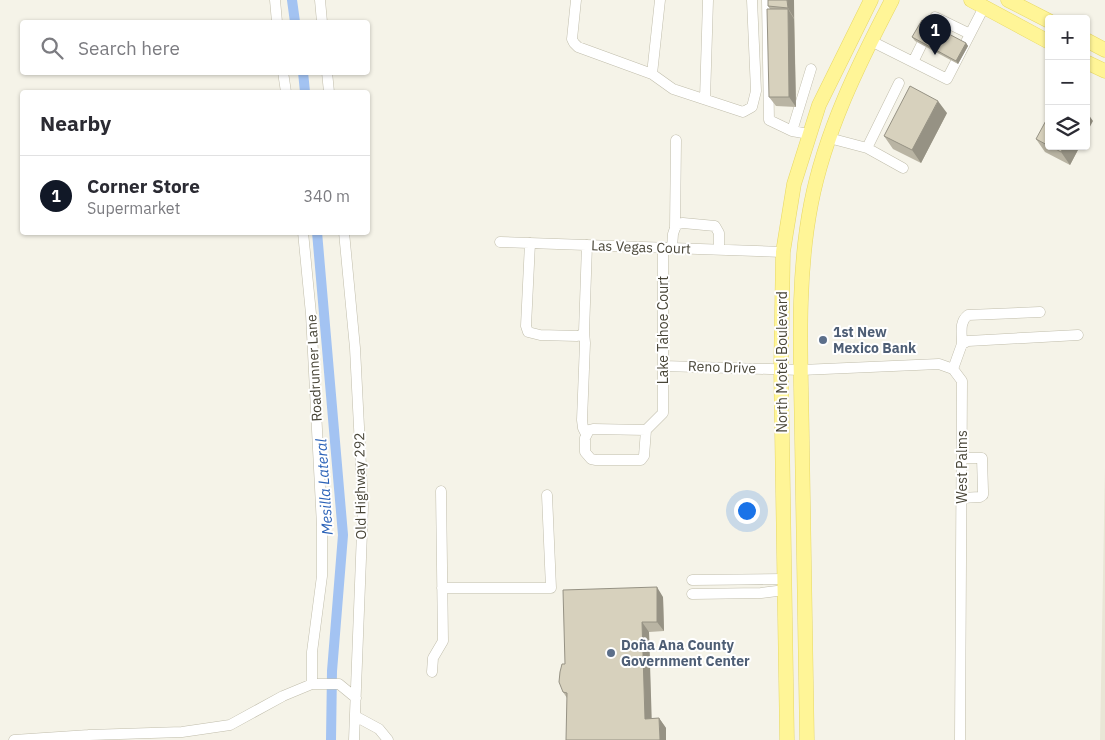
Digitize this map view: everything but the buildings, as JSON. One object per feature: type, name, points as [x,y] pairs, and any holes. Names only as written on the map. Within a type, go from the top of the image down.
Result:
[{"type":"main road","name":"North Motel Boulevard","points":[[787,740],[781,369],[783,252],[794,184],[818,105],[871,0]]},
{"type":"main road","name":"North Motel Boulevard","points":[[807,740],[801,370],[804,264],[811,204],[829,138],[861,58],[892,0]]},
{"type":"main road","points":[[971,0],[1045,40]]},
{"type":"main road","points":[[1008,0],[1045,19]]},
{"type":"main road","points":[[1088,60],[1096,45]]},
{"type":"main road","points":[[1090,64],[1105,71]]},
{"type":"main road","points":[[809,134],[829,138]]},
{"type":"main road","points":[[785,584],[805,585]]},
{"type":"street","points":[[275,0],[277,20]]},
{"type":"street","points":[[320,0],[322,20]]},
{"type":"street","points":[[576,0],[572,39],[574,44],[652,74],[673,89],[738,111],[748,110],[752,107],[756,91],[752,0]]},
{"type":"street","points":[[652,74],[660,0]]},
{"type":"street","points":[[705,99],[708,0]]},
{"type":"street","points":[[766,0],[769,120],[792,131],[809,134]]},
{"type":"street","points":[[871,41],[948,79],[984,7]]},
{"type":"street","points":[[913,62],[935,17],[970,34]]},
{"type":"street","points":[[792,131],[811,69]]},
{"type":"street","points":[[283,75],[286,90]]},
{"type":"street","points":[[327,75],[329,90]]},
{"type":"street","points":[[867,148],[899,83]]},
{"type":"street","points":[[829,138],[867,148],[903,168]]},
{"type":"street","name":"Lake Tahoe Court","points":[[646,430],[663,413],[668,248],[675,228],[676,140]]},
{"type":"street","points":[[675,228],[678,224],[683,223],[715,226],[719,233],[719,250]]},
{"type":"street","name":"Roadrunner Lane","points":[[303,235],[311,314],[322,526],[322,576],[312,652],[316,684]]},
{"type":"street","name":"Old Highway 292","points":[[344,235],[356,348],[363,506],[354,740]]},
{"type":"street","name":"Las Vegas Court","points":[[500,242],[783,252]]},
{"type":"street","points":[[530,243],[526,326],[528,332],[540,335],[577,336],[584,332]]},
{"type":"street","points":[[586,434],[593,428],[646,430],[644,456],[637,461],[591,459],[585,452],[586,434],[582,420],[587,245]]},
{"type":"street","points":[[781,369],[801,370],[939,364],[953,369],[962,344],[963,318],[968,315],[1040,312]]},
{"type":"street","points":[[962,344],[968,340],[977,339],[1078,335]]},
{"type":"street","name":"Reno Drive","points":[[663,366],[781,369]]},
{"type":"street","name":"West Palms","points":[[953,369],[962,381],[960,740]]},
{"type":"street","points":[[962,458],[982,458],[983,495],[980,497],[962,498]]},
{"type":"street","points":[[432,672],[432,658],[443,641],[440,491]]},
{"type":"street","points":[[442,588],[551,588],[547,495]]},
{"type":"street","points":[[692,580],[785,584]]},
{"type":"street","points":[[692,594],[762,593],[785,584]]},
{"type":"street","points":[[762,593],[781,603],[785,611]]},
{"type":"street","points":[[14,740],[90,738],[182,732],[230,725],[283,696],[316,684],[339,684],[356,698]]},
{"type":"street","points":[[355,716],[379,729],[388,740]]},
{"type":"shaded area","points":[[1105,467],[1105,740],[1100,740]]},
{"type":"waterway","name":"Mesilla Lateral","points":[[292,0],[295,20]]},
{"type":"waterway","name":"Mesilla Lateral","points":[[303,75],[305,90]]},
{"type":"waterway","name":"Mesilla Lateral","points":[[317,235],[343,535],[332,671],[331,740]]},
{"type":"place","name":"Corner Store","points":[[935,55]]},
{"type":"place","name":"1st New Mexico Bank","points":[[823,340]]},
{"type":"place","name":"Doña Ana County Government Center","points":[[611,653]]}]
